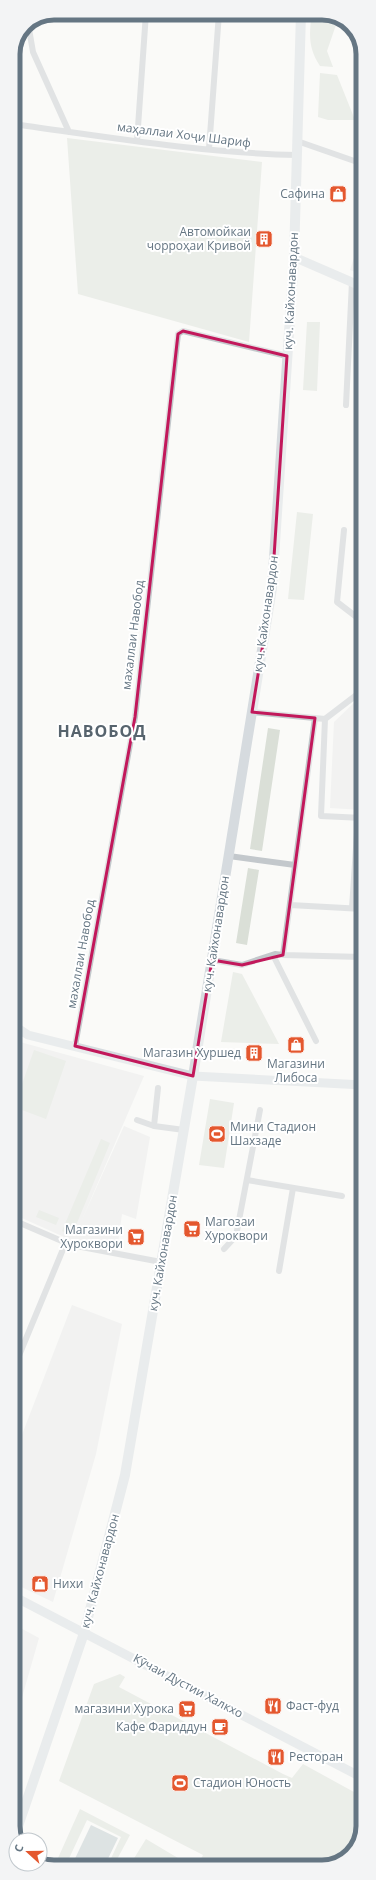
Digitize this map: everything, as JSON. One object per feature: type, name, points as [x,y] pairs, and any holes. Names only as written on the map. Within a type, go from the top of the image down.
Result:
[{"type":"main road","name":"куч. Кайхонавардон","points":[[20,1820],[84,1633],[125,1475],[193,1076],[272,588],[294,256],[301,20]]},
{"type":"street","points":[[137,141],[146,20]]},
{"type":"street","points":[[209,149],[218,20]]},
{"type":"street","points":[[29,31],[33,52],[69,132]]},
{"type":"street","name":"маҳаллаи Хоҷи Шариф","points":[[20,125],[137,141],[251,154],[297,155]]},
{"type":"street","points":[[297,141],[356,162]]},
{"type":"street","points":[[294,256],[356,284]]},
{"type":"street","points":[[346,405],[352,282]]},
{"type":"street","name":"махаллаи Навобод","points":[[75,1046],[135,717],[178,334],[183,331],[287,356]]},
{"type":"street","points":[[344,530],[337,602],[356,617]]},
{"type":"street","points":[[252,712],[325,719],[356,695]]},
{"type":"street","points":[[283,955],[315,718]]},
{"type":"street","points":[[325,719],[321,816],[356,818]]},
{"type":"street","points":[[229,856],[295,865]]},
{"type":"street","points":[[352,908],[356,863]]},
{"type":"street","points":[[290,905],[356,908]]},
{"type":"street","points":[[212,960],[242,965],[273,955],[356,957]]},
{"type":"street","points":[[273,955],[316,1041]]},
{"type":"street","points":[[20,1029],[28,1034],[193,1076],[356,1085]]},
{"type":"street","points":[[154,1126],[158,1088]]},
{"type":"street","points":[[224,1249],[236,1236],[260,1110]]},
{"type":"street","points":[[137,1120],[154,1126],[184,1130]]},
{"type":"street","points":[[247,1180],[342,1196]]},
{"type":"street","points":[[279,1271],[293,1188]]},
{"type":"street","points":[[20,1223],[66,1242],[161,1262]]},
{"type":"street","points":[[20,1353],[66,1242]]},
{"type":"street","name":"Кӯчаи Дустии Халкхо","points":[[20,1600],[356,1774]]},
{"type":"highlighted area","points":[[183,331],[287,356],[272,588],[252,712],[315,718],[283,955],[242,965],[212,960],[193,1076],[75,1046],[135,717],[178,334]]},
{"type":"shaded area","points":[[311,20],[325,20],[336,24],[327,51],[333,67],[320,66],[311,47]]},
{"type":"shaded area","points":[[320,73],[337,75],[355,120],[328,120],[318,117]]},
{"type":"shaded area","points":[[67,138],[262,162],[249,342],[78,294]]},
{"type":"shaded area","points":[[356,252],[356,272],[350,270]]},
{"type":"shaded area","points":[[307,322],[320,322],[317,391],[303,390]]},
{"type":"shaded area","points":[[297,512],[313,514],[304,600],[288,599]]},
{"type":"shaded area","points":[[356,701],[356,810],[330,808],[334,722]]},
{"type":"shaded area","points":[[268,728],[280,730],[262,851],[250,849]]},
{"type":"shaded area","points":[[248,868],[259,870],[247,945],[236,943]]},
{"type":"shaded area","points":[[233,972],[242,974],[279,1044],[221,1042]]},
{"type":"shaded area","points":[[20,1042],[144,1076],[81,1222],[124,1126],[150,1137],[136,1219],[122,1214],[117,1250],[73,1243],[73,1241],[20,1217]]},
{"type":"shaded area","points":[[34,1050],[66,1061],[46,1119],[20,1109],[20,1090]]},
{"type":"shaded area","name":"Мини Стадион Шахзаде","points":[[210,1099],[234,1103],[224,1168],[199,1165]]},
{"type":"shaded area","points":[[101,1139],[110,1143],[72,1235],[62,1231]]},
{"type":"shaded area","points":[[39,1210],[59,1218],[56,1225],[36,1217]]},
{"type":"shaded area","points":[[72,1305],[122,1324],[96,1454],[53,1602],[20,1586],[20,1440]]},
{"type":"shaded area","points":[[20,1628],[39,1638],[20,1704]]},
{"type":"shaded area","points":[[120,1674],[125,1677],[119,1687],[283,1774],[292,1778],[303,1764],[356,1793],[355,1833],[348,1849],[345,1852],[327,1860],[200,1860],[203,1855],[59,1781],[94,1684]]},
{"type":"shaded area","points":[[80,1809],[130,1835],[117,1860],[110,1860],[121,1837],[87,1820],[68,1860],[57,1860]]},
{"type":"shaded area","points":[[91,1825],[118,1838],[107,1860],[74,1860]]},
{"type":"shaded area","points":[[146,1839],[181,1860],[133,1860]]},
{"type":"place","name":"Сафина","points":[[338,194]]},
{"type":"place","name":"Автомойкаи чорроҳаи Кривой","points":[[264,239]]},
{"type":"place","name":"Магазини Либоса","points":[[296,1045]]},
{"type":"place","name":"Магазин Хуршед","points":[[254,1053]]},
{"type":"place","name":"Мини Стадион Шахзаде","points":[[217,1134]]},
{"type":"place","name":"Магозаи Хуроквори","points":[[192,1229]]},
{"type":"place","name":"Магазини Хуроквори","points":[[136,1237]]},
{"type":"place","name":"Нихи","points":[[40,1584]]},
{"type":"place","name":"Фаст-фуд","points":[[273,1706]]},
{"type":"place","name":"магазини Хурока","points":[[187,1709]]},
{"type":"place","name":"Кафе Фариддун","points":[[220,1727]]},
{"type":"place","name":"Ресторан","points":[[276,1757]]},
{"type":"place","name":"Стадион Юность","points":[[180,1783]]},
{"type":"district","name":"НАВОБОД","points":[[102,731]]}]
